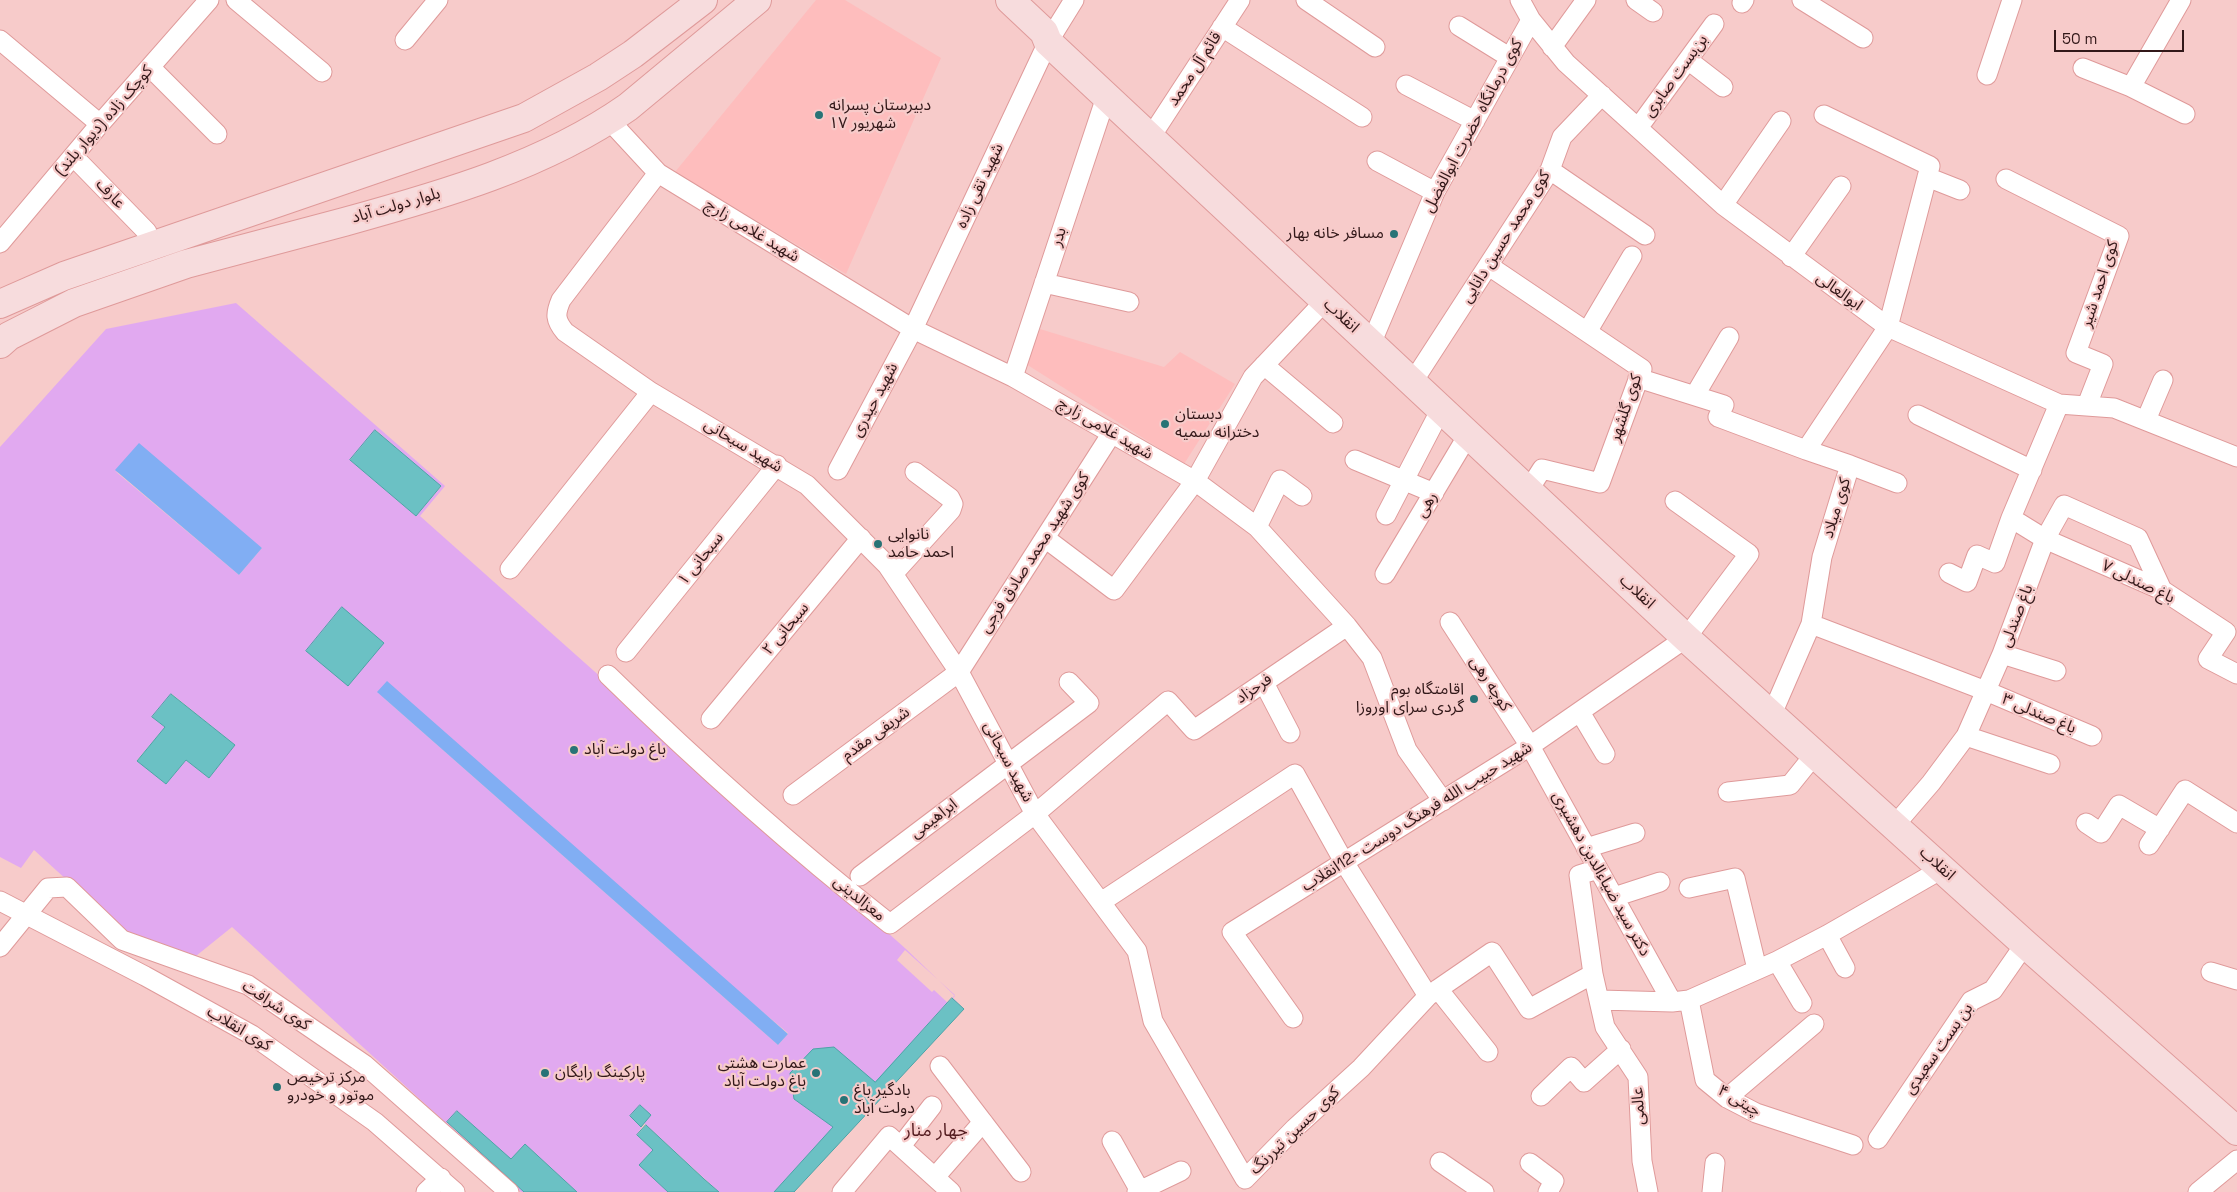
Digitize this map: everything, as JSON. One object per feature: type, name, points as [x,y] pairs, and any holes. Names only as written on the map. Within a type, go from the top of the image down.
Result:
[{"type":"main road","points":[[0,304],[64,276],[524,118],[598,77],[633,54],[703,0]]},
{"type":"main road","name":"بلوار دولت آباد","points":[[0,344],[9,336],[74,302],[186,264],[420,201],[531,162],[619,114],[757,0]]},
{"type":"main road","points":[[989,0],[1033,43],[1048,42]]},
{"type":"main road","name":"انقلاب","points":[[1010,0],[1044,32],[1048,42],[1106,97],[1686,638],[2025,944],[2237,1131]]},
{"type":"main road","points":[[598,77],[616,76],[628,84],[631,98],[619,114]]},
{"type":"street","name":"کوچک زاده (دیوار بلند)","points":[[0,243],[100,124],[209,0]]},
{"type":"street","points":[[236,0],[322,72]]},
{"type":"street","points":[[405,40],[438,0]]},
{"type":"street","name":"شهید تقی زاده","points":[[913,329],[1048,42],[1074,0]]},
{"type":"street","name":"قائم آل محمد","points":[[1150,138],[1240,0]]},
{"type":"street","points":[[1306,0],[1376,47]]},
{"type":"street","name":"ابوالعالی","points":[[1520,0],[1531,20],[1566,63],[1723,205],[1888,327],[2059,404],[2114,408],[2237,457]]},
{"type":"street","points":[[1552,48],[1586,0]]},
{"type":"street","points":[[1636,0],[1653,12]]},
{"type":"street","points":[[1802,0],[1863,38]]},
{"type":"street","points":[[1987,75],[2012,0]]},
{"type":"street","points":[[2131,87],[2181,0]]},
{"type":"street","name":"کوی درمانگاه حضرت ابوالفضل","points":[[1371,344],[1435,192],[1531,20]]},
{"type":"street","name":"بن‌بست صابری","points":[[1638,128],[1714,24]]},
{"type":"street","points":[[1459,26],[1509,57]]},
{"type":"street","points":[[1222,28],[1362,117]]},
{"type":"street","points":[[0,40],[100,124]]},
{"type":"street","points":[[1688,60],[1723,87]]},
{"type":"street","points":[[151,68],[217,134]]},
{"type":"street","points":[[2083,68],[2131,87],[2185,114]]},
{"type":"street","points":[[1406,85],[1475,121]]},
{"type":"street","name":"کوی محمد حسین دانایی","points":[[1412,383],[1550,170],[1562,137],[1602,95]]},
{"type":"street","name":"بدر","points":[[1013,377],[1106,97]]},
{"type":"street","points":[[619,114],[658,173]]},
{"type":"street","points":[[1806,450],[1888,327],[1930,166],[1824,115]]},
{"type":"street","points":[[1723,205],[1781,121]]},
{"type":"street","name":"عارف","points":[[73,156],[147,232]]},
{"type":"street","points":[[1378,161],[1435,192]]},
{"type":"street","points":[[1550,170],[1645,235]]},
{"type":"street","name":"شهید غلامی زارچ","points":[[658,173],[913,329],[1013,377],[1195,481],[1258,527],[1347,626],[1372,658],[1407,750],[1443,801]]},
{"type":"street","name":"شهید سبحانی","points":[[658,173],[561,300],[556,312],[557,322],[565,332],[651,392],[777,465],[807,485],[887,564],[959,672],[1035,814]]},
{"type":"street","points":[[1927,177],[1960,190]]},
{"type":"street","name":"کوی احمد شیر","points":[[2006,179],[2119,236],[2076,353],[2103,364],[2087,405]]},
{"type":"street","points":[[1791,257],[1840,186]]},
{"type":"street","points":[[1587,332],[1632,256]]},
{"type":"street","name":"کوی گلشهر","points":[[1489,266],[1642,369],[1600,483],[1542,469],[1528,491]]},
{"type":"street","points":[[1044,282],[1128,302]]},
{"type":"street","points":[[1044,538],[1114,590],[1195,481],[1252,377],[1325,301]]},
{"type":"street","name":"شهید حیدری","points":[[838,470],[913,329]]},
{"type":"street","points":[[1638,378],[1695,396],[1729,337]]},
{"type":"street","points":[[1264,365],[1333,423]]},
{"type":"street","points":[[2146,420],[2163,380]]},
{"type":"street","points":[[510,569],[651,392]]},
{"type":"street","name":"کوی میلاد","points":[[1695,396],[1724,405],[1718,418],[1850,465],[1822,557],[1811,624],[1772,714]]},
{"type":"street","points":[[1949,573],[1967,582],[1977,555],[1995,562],[2011,518],[2059,404]]},
{"type":"street","points":[[1386,515],[1441,409]]},
{"type":"street","points":[[1918,415],[2032,470]]},
{"type":"street","name":"کوی شهید محمد صادق فرجی","points":[[959,672],[1112,433]]},
{"type":"street","name":"رهی","points":[[1385,574],[1468,435]]},
{"type":"street","points":[[1355,460],[1434,493]]},
{"type":"street","name":"سبحانی ۱","points":[[626,652],[777,465]]},
{"type":"street","points":[[1850,465],[1897,483]]},
{"type":"street","points":[[893,574],[951,510],[953,504],[950,498],[915,472]]},
{"type":"street","points":[[1258,527],[1280,480],[1302,496]]},
{"type":"street","name":"شهید حبیب الله فرهنگ دوست -12انقلاب","points":[[1293,1018],[1232,932],[1530,746],[1686,638],[1749,554],[1675,501]]},
{"type":"street","name":"باغ صندلی","points":[[1894,826],[1931,783],[1966,736],[2002,654],[2045,539],[2064,506],[2138,538],[2162,590]]},
{"type":"street","points":[[2011,518],[2045,539]]},
{"type":"street","name":"سبحانی ۲","points":[[711,719],[861,538]]},
{"type":"street","name":"باغ صندلی ۷","points":[[2045,539],[2162,590],[2226,632],[2208,659],[2237,674]]},
{"type":"street","name":"کوچه رهی","points":[[1450,622],[1530,746]]},
{"type":"street","points":[[1811,624],[1986,691]]},
{"type":"street","name":"فرحزاد","points":[[1168,701],[1194,730],[1347,626]]},
{"type":"street","points":[[2002,654],[2056,671]]},
{"type":"street","name":"شریفی مقدم","points":[[793,795],[959,672]]},
{"type":"street","name":"معزالدینی","points":[[608,675],[682,748],[890,924],[1035,814],[1168,701]]},
{"type":"street","name":"ابراهیمی","points":[[860,876],[1008,762],[1089,703],[1068,682]]},
{"type":"street","points":[[1264,683],[1290,733]]},
{"type":"street","name":"باغ صندلی ۳","points":[[1986,691],[2092,736]]},
{"type":"street","points":[[1580,712],[1605,754]]},
{"type":"street","points":[[1966,736],[2050,764]]},
{"type":"street","name":"دکتر سید ضیاءالدین دهشیری","points":[[1530,746],[1614,897],[1680,1001]]},
{"type":"street","points":[[1728,792],[1790,785],[1815,754]]},
{"type":"street","points":[[1101,902],[1295,774],[1344,862],[1433,992],[1488,1052]]},
{"type":"street","points":[[2149,845],[2185,790],[2237,823]]},
{"type":"street","points":[[2086,823],[2101,833],[2119,805],[2160,829]]},
{"type":"street","name":"کوی حسین تیررنگ","points":[[1035,814],[1137,951],[1153,1021],[1246,1186],[1295,1128],[1361,1068],[1433,992],[1492,952],[1529,1009],[1593,974]]},
{"type":"street","points":[[1586,848],[1635,833]]},
{"type":"street","points":[[1598,869],[1579,875],[1593,974],[1600,1000],[1680,1001],[1777,961],[1827,935],[1942,869]]},
{"type":"street","points":[[1689,888],[1735,878],[1757,969]]},
{"type":"street","points":[[1614,897],[1660,882]]},
{"type":"street","name":"کوی شرافت","points":[[0,946],[48,888],[67,887],[122,940],[248,985],[365,1065],[509,1192]]},
{"type":"street","name":"کوی انقلاب","points":[[0,901],[252,1035],[375,1122],[455,1192]]},
{"type":"street","points":[[1827,935],[1844,968]]},
{"type":"street","name":"بن بست سعیدی","points":[[1878,1139],[1971,1000],[1993,990],[2025,944]]},
{"type":"street","points":[[1777,961],[1802,1003]]},
{"type":"street","points":[[2211,972],[2237,980]]},
{"type":"street","name":"عالمی","points":[[1600,1000],[1605,1027],[1638,1077],[1642,1161],[1648,1192]]},
{"type":"street","name":"چیتی ۴","points":[[1680,1001],[1705,1080],[1727,1098],[1756,1114],[1853,1145]]},
{"type":"street","points":[[1727,1098],[1814,1024]]},
{"type":"street","points":[[1541,1096],[1571,1067],[1584,1082],[1620,1049]]},
{"type":"street","points":[[940,1066],[1021,1172]]},
{"type":"street","points":[[842,1192],[932,1106]]},
{"type":"street","points":[[935,1178],[982,1122]]},
{"type":"street","points":[[895,1141],[951,1192]]},
{"type":"street","points":[[1112,1141],[1139,1191],[1181,1171]]},
{"type":"street","points":[[2198,1192],[2237,1160]]},
{"type":"street","points":[[1440,1162],[1484,1192]]},
{"type":"street","points":[[1530,1163],[1554,1181],[1548,1192]]},
{"type":"street","points":[[1712,1192],[1715,1163]]},
{"type":"street","points":[[426,1192],[441,1178]]},
{"type":"shaded area","name":"دبیرستان پسرانه ۱۷ شهریور","points":[[816,0],[845,0],[941,58],[846,274],[675,172]]},
{"type":"shaded area","name":"باغ دولت آباد","points":[[236,303],[445,486],[420,516],[906,949],[938,980],[905,950],[897,960],[932,992],[934,990],[948,1003],[774,1192],[719,1192],[644,1123],[637,1135],[653,1150],[639,1165],[668,1192],[577,1192],[525,1144],[501,1170],[524,1192],[521,1192],[232,927],[196,956],[126,934],[34,850],[21,868],[0,857],[0,447],[106,329]],"holes":[[[376,430],[441,487],[416,516],[350,460]],[[115,471],[262,548],[239,575]],[[377,692],[788,1033],[778,1045]],[[172,694],[235,745],[209,778],[186,760],[166,784],[137,760],[165,727],[152,717]],[[457,1111],[492,1143],[493,1151],[487,1158],[447,1123]]]},
{"type":"shaded area","name":"دبستان دخترانه سمیه","points":[[1040,329],[1164,367],[1180,352],[1235,384],[1184,464],[1026,364]]},
{"type":"shaded area","points":[[938,980],[955,995],[954,996]]},
{"type":"water","points":[[139,443],[262,548],[239,575],[115,470]]},
{"type":"water","points":[[387,681],[788,1034],[778,1045],[377,692]]},
{"type":"building","points":[[375,430],[441,486],[416,516],[350,460]]},
{"type":"building","points":[[342,607],[384,643],[348,686],[306,651]]},
{"type":"building","points":[[171,694],[235,745],[209,778],[186,760],[166,784],[137,761],[165,727],[152,717]]},
{"type":"building","points":[[952,998],[964,1009],[794,1192],[774,1192],[833,1127],[794,1099],[790,1073],[813,1049],[834,1047],[875,1082]]},
{"type":"building","points":[[640,1105],[651,1115],[641,1127],[630,1116]]},
{"type":"building","points":[[457,1111],[511,1159],[525,1144],[577,1192],[524,1192],[447,1122]]},
{"type":"building","points":[[646,1125],[719,1192],[668,1192],[639,1165],[653,1150],[637,1135]]},
{"type":"place","name":"دبیرستان پسرانه ۱۷ شهریور","points":[[819,115]]},
{"type":"place","name":"مسافر خانه بهار","points":[[1394,234]]},
{"type":"place","name":"دبستان دخترانه سمیه","points":[[1165,424]]},
{"type":"place","name":"نانوایی احمد حامد","points":[[878,544]]},
{"type":"place","name":"اقامتگاه بوم گردی سرای اوروزا","points":[[1474,699]]},
{"type":"place","name":"باغ دولت آباد","points":[[574,750]]},
{"type":"place","name":"پارکینگ رایگان","points":[[545,1073]]},
{"type":"place","name":"عمارت هشتی باغ دولت آباد","points":[[816,1073]]},
{"type":"place","name":"مرکز ترخیص موتور و خودرو","points":[[277,1087]]},
{"type":"place","name":"بادگیر باغ دولت آباد","points":[[844,1100]]},
{"type":"district","name":"جهار منار","points":[[936,1131]]}]
